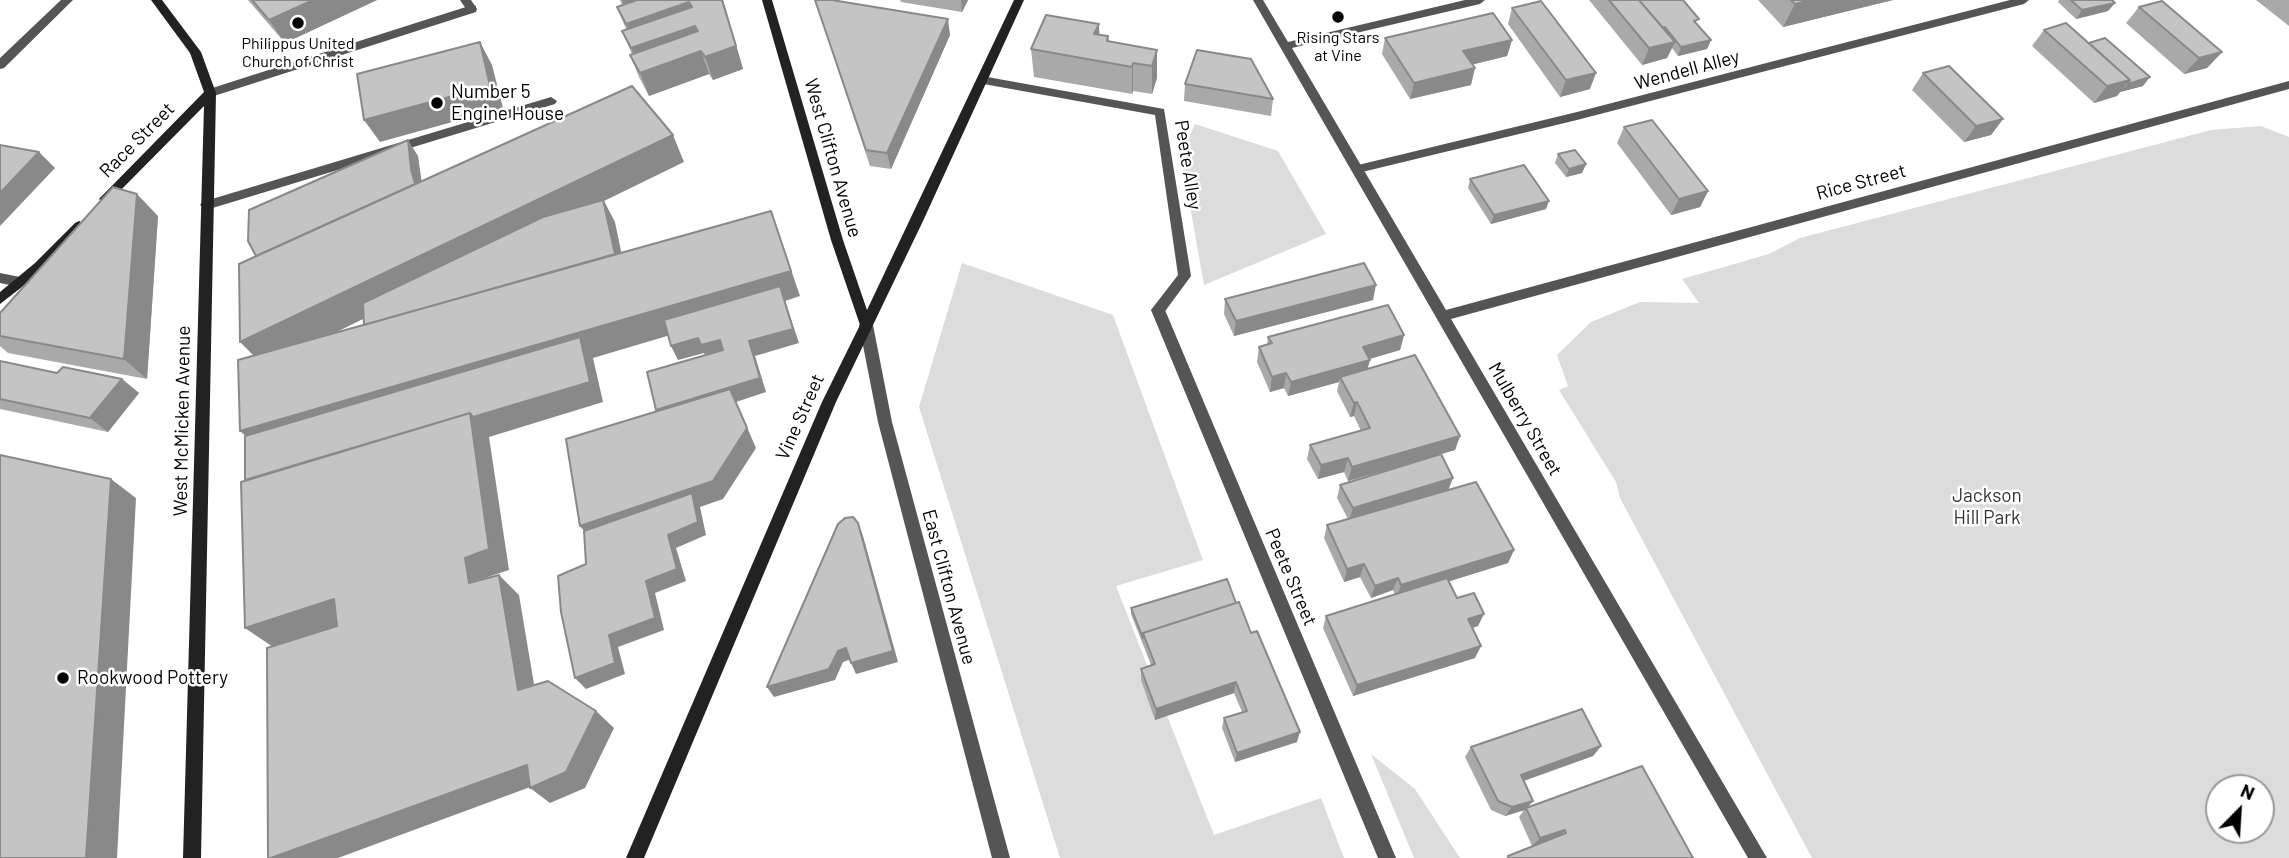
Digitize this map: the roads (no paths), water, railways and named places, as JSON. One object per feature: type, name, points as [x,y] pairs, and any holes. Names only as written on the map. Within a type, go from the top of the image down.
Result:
[{"type":"main road","name":"West McMicken Avenue","points":[[156,0],[195,52],[210,93],[192,858]]},
{"type":"main road","name":"West Clifton Avenue","points":[[767,0],[837,240],[866,325]]},
{"type":"main road","name":"Vine Street","points":[[635,858],[829,402],[1019,0]]},
{"type":"main road","name":"Race Street","points":[[0,299],[40,266],[210,93]]},
{"type":"street","points":[[0,65],[68,0]]},
{"type":"street","name":"Mulberry Street","points":[[1258,0],[1758,858]]},
{"type":"street","points":[[1286,46],[1480,0]]},
{"type":"street","name":"Wendell Alley","points":[[1358,169],[1577,116],[2024,0]]},
{"type":"street","points":[[210,93],[469,4]]},
{"type":"street","name":"Peete Alley","points":[[982,80],[1160,112],[1185,276],[1158,310]]},
{"type":"street","name":"Rice Street","points":[[1443,316],[2289,85]]},
{"type":"street","points":[[206,205],[551,101]]},
{"type":"street","points":[[0,278],[20,282]]},
{"type":"street","name":"Peete Street","points":[[1158,310],[1387,858]]},
{"type":"street","name":"East Clifton Avenue","points":[[866,325],[886,422],[1001,858]]},
{"type":"place","name":"Rising Stars at Vine","points":[[1338,17]]},
{"type":"place","name":"Philippus United Church of Christ","points":[[298,23]]},
{"type":"place","name":"Number 5 Engine House","points":[[437,103]]},
{"type":"place","name":"Rookwood Pottery","points":[[63,678]]},
{"type":"park label","name":"Jackson Hill Park","points":[[1987,507]]}]
